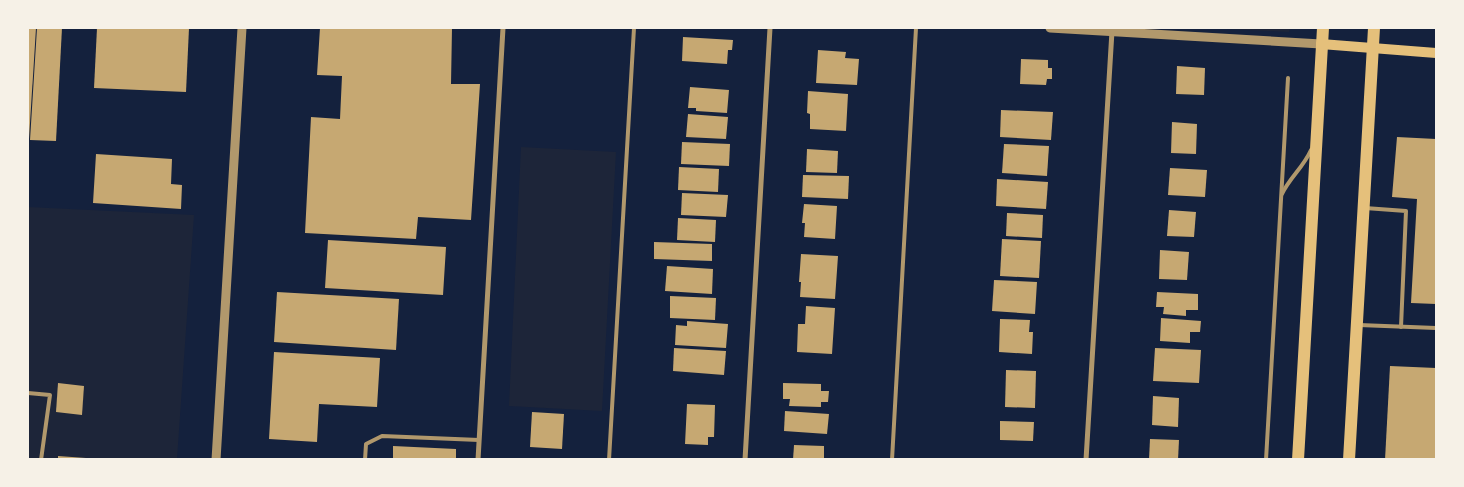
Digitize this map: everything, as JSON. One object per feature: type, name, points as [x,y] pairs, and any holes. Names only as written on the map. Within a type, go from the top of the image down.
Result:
[{"type":"main road","points":[[1298,460],[1323,28]]},
{"type":"main road","points":[[1349,460],[1374,28]]},
{"type":"main road","points":[[1321,44],[1436,53]]},
{"type":"street","points":[[216,460],[242,28]]},
{"type":"street","points":[[478,460],[503,28]]},
{"type":"street","points":[[745,460],[770,28]]},
{"type":"street","points":[[1050,28],[1112,29],[1321,44]]},
{"type":"street","points":[[1086,460],[1112,29]]},
{"type":"lane","points":[[609,460],[634,28]]},
{"type":"lane","points":[[892,460],[916,28]]},
{"type":"lane","points":[[1266,460],[1288,78]]},
{"type":"lane","points":[[1281,196],[1287,184],[1304,164],[1316,139]]},
{"type":"lane","points":[[1363,208],[1406,211],[1401,327]]},
{"type":"lane","points":[[1357,325],[1436,328]]},
{"type":"lane","points":[[28,393],[50,395],[41,460]]},
{"type":"lane","points":[[365,460],[366,444],[382,436],[480,440]]},
{"type":"shaded area","points":[[1207,28],[1290,28],[1289,32]]},
{"type":"shaded area","points":[[521,147],[616,152],[602,411],[509,406]]},
{"type":"shaded area","points":[[28,207],[194,215],[177,459],[28,459]]},
{"type":"building","points":[[28,28],[36,28],[29,139],[28,139]]},
{"type":"building","points":[[37,28],[62,28],[56,141],[30,140]]},
{"type":"building","points":[[97,28],[189,28],[186,92],[94,88]]},
{"type":"building","points":[[320,28],[452,28],[451,84],[480,84],[471,220],[418,217],[416,239],[305,233],[311,117],[340,119],[342,76],[317,75]]},
{"type":"building","points":[[683,37],[733,40],[732,50],[728,50],[727,64],[682,61]]},
{"type":"building","points":[[818,50],[846,52],[845,58],[859,59],[857,85],[816,83]]},
{"type":"building","points":[[1021,59],[1048,60],[1048,68],[1052,68],[1052,79],[1047,79],[1046,85],[1020,84]]},
{"type":"building","points":[[1177,66],[1205,68],[1204,95],[1176,94]]},
{"type":"building","points":[[690,87],[729,90],[727,113],[696,111],[696,108],[688,108]]},
{"type":"building","points":[[808,91],[848,94],[846,131],[810,129],[810,114],[807,113]]},
{"type":"building","points":[[1001,110],[1053,112],[1051,140],[1000,137]]},
{"type":"building","points":[[688,114],[728,117],[726,139],[686,137]]},
{"type":"building","points":[[1172,122],[1197,124],[1196,154],[1171,153]]},
{"type":"building","points":[[1397,137],[1436,139],[1436,304],[1411,303],[1417,199],[1392,197]]},
{"type":"building","points":[[682,142],[730,144],[729,166],[681,164]]},
{"type":"building","points":[[1004,144],[1049,146],[1047,176],[1002,173]]},
{"type":"building","points":[[807,149],[838,151],[837,173],[806,172]]},
{"type":"building","points":[[96,154],[172,159],[171,184],[182,185],[181,209],[93,203]]},
{"type":"building","points":[[679,167],[719,169],[718,192],[678,190]]},
{"type":"building","points":[[1170,168],[1207,170],[1205,197],[1168,195]]},
{"type":"building","points":[[803,175],[849,176],[848,199],[802,197]]},
{"type":"building","points":[[997,179],[1048,182],[1046,209],[996,206]]},
{"type":"building","points":[[682,193],[728,195],[726,217],[681,215]]},
{"type":"building","points":[[804,204],[837,206],[835,239],[804,237],[805,223],[802,223]]},
{"type":"building","points":[[1169,210],[1196,212],[1194,237],[1167,236]]},
{"type":"building","points":[[1007,213],[1043,215],[1042,238],[1006,236]]},
{"type":"building","points":[[678,218],[716,220],[715,242],[677,240]]},
{"type":"building","points":[[1002,239],[1041,241],[1039,278],[1000,276]]},
{"type":"building","points":[[328,240],[446,247],[443,295],[325,288]]},
{"type":"building","points":[[654,242],[712,244],[712,261],[654,259]]},
{"type":"building","points":[[1160,250],[1189,252],[1187,280],[1159,279]]},
{"type":"building","points":[[801,254],[838,256],[835,299],[800,297]]},
{"type":"building","points":[[667,266],[713,269],[712,294],[665,291]]},
{"type":"building","points":[[994,280],[1037,282],[1035,314],[992,311]]},
{"type":"building","points":[[277,292],[399,299],[396,350],[274,342]]},
{"type":"building","points":[[1157,292],[1198,294],[1198,310],[1186,310],[1186,316],[1163,314],[1164,307],[1156,307]]},
{"type":"building","points":[[670,296],[716,298],[715,320],[670,318]]},
{"type":"building","points":[[806,306],[835,308],[832,354],[797,352],[798,324],[805,324]]},
{"type":"building","points":[[1161,318],[1201,321],[1200,332],[1190,332],[1190,343],[1160,341]]},
{"type":"building","points":[[1000,319],[1030,320],[1029,332],[1033,332],[1032,354],[999,352]]},
{"type":"building","points":[[687,321],[728,324],[726,348],[675,345],[676,325],[687,326]]},
{"type":"building","points":[[674,348],[726,351],[724,375],[673,371]]},
{"type":"building","points":[[1155,348],[1201,350],[1199,383],[1153,381]]},
{"type":"building","points":[[274,352],[380,358],[377,407],[319,404],[317,442],[269,439]]},
{"type":"building","points":[[1390,366],[1436,368],[1436,460],[1385,460]]},
{"type":"building","points":[[1006,370],[1036,371],[1035,408],[1005,407]]},
{"type":"building","points":[[58,383],[84,386],[82,415],[56,412]]},
{"type":"building","points":[[783,383],[821,384],[821,391],[829,391],[828,402],[821,402],[821,407],[789,406],[790,399],[783,399]]},
{"type":"building","points":[[1153,396],[1179,398],[1178,427],[1152,425]]},
{"type":"building","points":[[687,404],[715,405],[714,437],[708,437],[708,445],[685,444]]},
{"type":"building","points":[[785,411],[829,414],[827,434],[784,431]]},
{"type":"building","points":[[532,412],[564,414],[562,449],[530,447]]},
{"type":"building","points":[[1000,421],[1034,422],[1033,441],[1000,440]]},
{"type":"building","points":[[1150,439],[1179,440],[1178,460],[1149,460]]},
{"type":"building","points":[[794,445],[824,446],[824,460],[793,460]]},
{"type":"building","points":[[393,446],[456,449],[456,460],[393,460]]},
{"type":"building","points":[[58,456],[86,458],[86,460],[58,460]]}]
